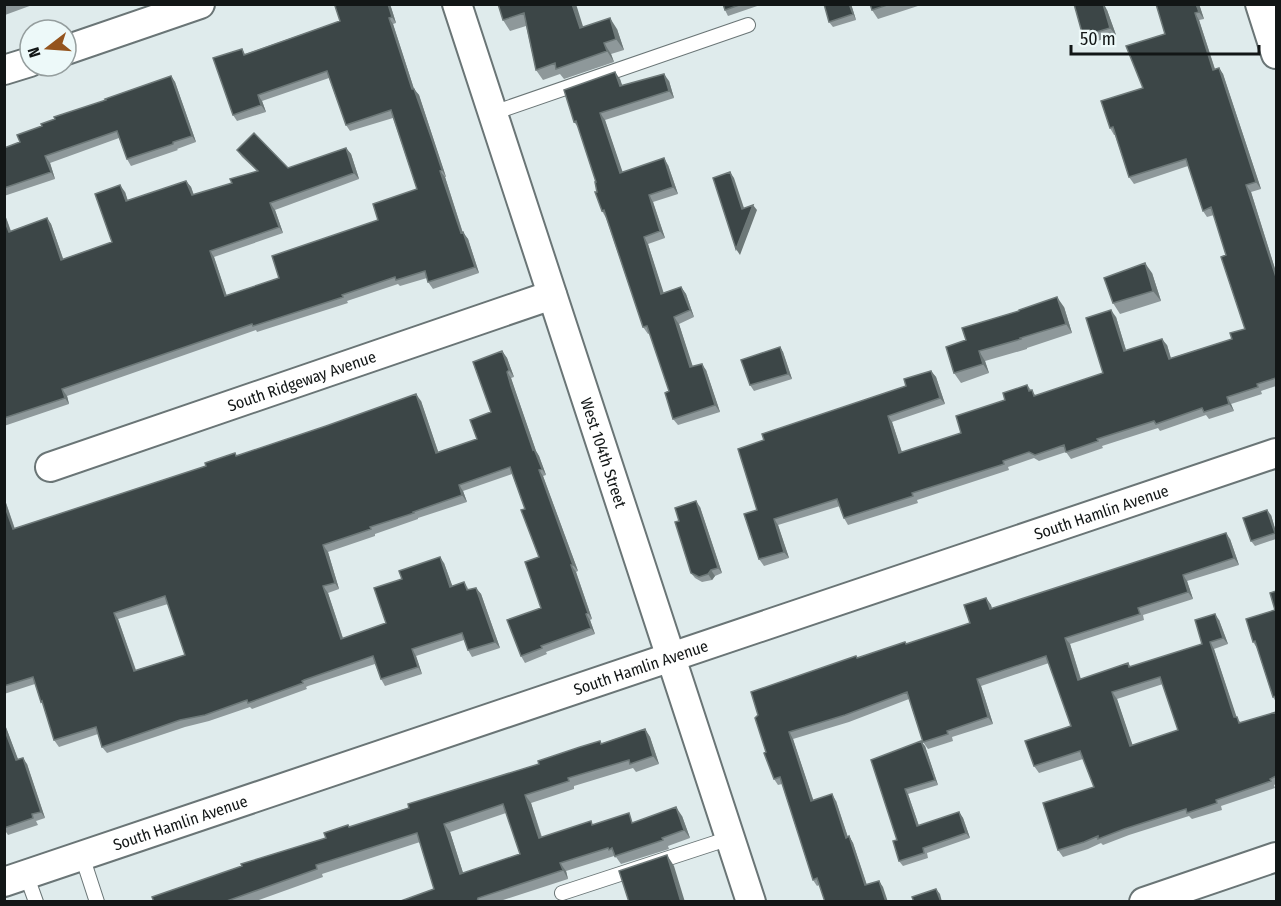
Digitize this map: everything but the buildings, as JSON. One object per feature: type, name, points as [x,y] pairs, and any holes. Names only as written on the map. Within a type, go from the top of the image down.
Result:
[{"type":"street","points":[[78,46],[200,4]]},
{"type":"street","name":"West 104th Street","points":[[457,4],[751,902]]},
{"type":"street","points":[[1260,4],[1276,49]]},
{"type":"street","name":"South Ridgeway Avenue","points":[[50,467],[552,295]]},
{"type":"street","name":"South Hamlin Avenue","points":[[15,878],[1276,453]]},
{"type":"street","points":[[1144,902],[1276,856]]},
{"type":"lane","points":[[492,112],[748,25]]},
{"type":"lane","points":[[562,893],[730,838]]},
{"type":"lane","points":[[82,856],[98,902]]},
{"type":"lane","points":[[15,878],[36,902]]}]
